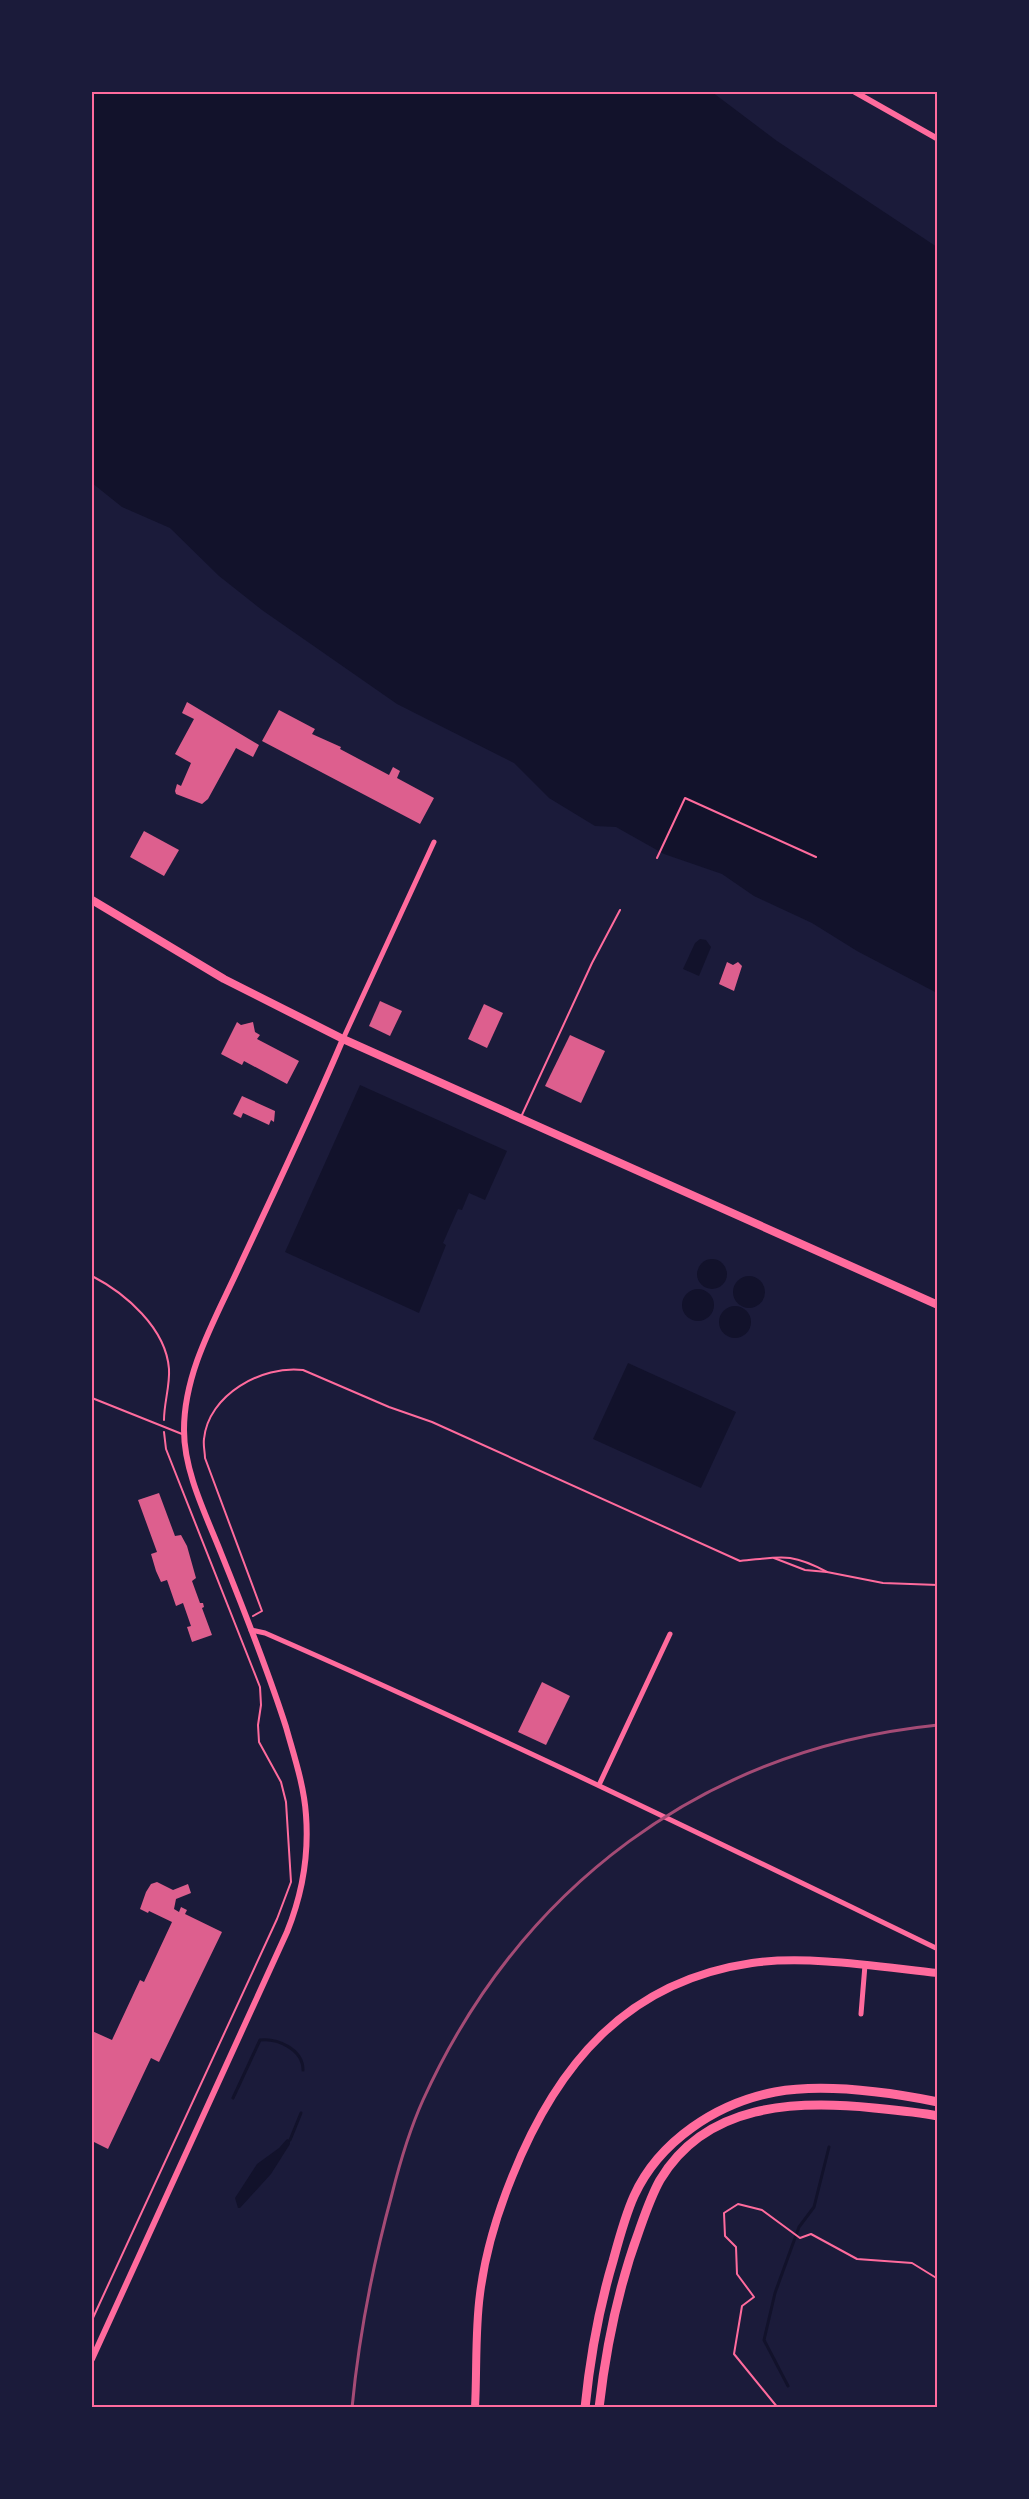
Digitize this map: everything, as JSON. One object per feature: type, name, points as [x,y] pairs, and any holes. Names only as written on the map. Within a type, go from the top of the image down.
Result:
[{"type":"highway","points":[[585,2408],[602,2297],[623,2227],[634,2195],[650,2168],[673,2143],[695,2125],[722,2109],[748,2098],[777,2091],[855,2090],[938,2102]]},
{"type":"highway","points":[[599,2408],[611,2327],[634,2242],[660,2180],[690,2145],[732,2119],[755,2111],[783,2106],[813,2103],[938,2116]]},
{"type":"main road","points":[[92,900],[224,979],[343,1039],[938,1305]]},
{"type":"main road","points":[[475,2408],[480,2295],[494,2229],[520,2157],[537,2121],[558,2084],[582,2053],[602,2033],[641,2004],[669,1987],[706,1973],[754,1962],[782,1960],[865,1965],[938,1973]]},
{"type":"street","points":[[855,92],[938,139]]},
{"type":"street","points":[[92,2359],[287,1932],[299,1898],[307,1839],[303,1791],[272,1683],[201,1502],[190,1464],[184,1434],[190,1379],[214,1320],[434,842]]},
{"type":"street","points":[[251,1630],[265,1633],[352,1671],[599,1785],[938,1949]]},
{"type":"street","points":[[599,1785],[670,1634]]},
{"type":"street","points":[[861,2014],[865,1965]]},
{"type":"lane","points":[[520,1117],[592,963],[620,910]]},
{"type":"lane","points":[[92,1398],[184,1434]]},
{"type":"path","points":[[657,858],[686,798],[816,857]]},
{"type":"path","points":[[92,1276],[110,1286],[145,1318],[157,1335],[169,1369],[164,1411]]},
{"type":"path","points":[[256,1615],[262,1611],[205,1458],[204,1439],[213,1413],[233,1390],[262,1376],[293,1369],[303,1370],[432,1422],[740,1561],[787,1556],[827,1572]]},
{"type":"path","points":[[92,2320],[291,1887],[285,1792],[259,1742],[260,1687],[164,1441]]},
{"type":"path","points":[[774,1558],[805,1570],[883,1583],[938,1585]]},
{"type":"path","points":[[234,1624],[239,1622]]},
{"type":"path","points":[[778,2408],[734,2354],[742,2306],[754,2297],[737,2274],[736,2247],[725,2236],[724,2213],[738,2204],[762,2210],[800,2238],[811,2234],[857,2259],[912,2263],[938,2279]]},
{"type":"shaded area","points":[[92,92],[712,92],[777,141],[937,247],[937,993],[857,951],[812,923],[754,896],[722,874],[664,854],[616,827],[595,826],[549,798],[514,763],[397,704],[262,610],[219,576],[170,528],[122,507],[92,483]]},
{"type":"shaded area","points":[[700,939],[706,940],[711,947],[699,976],[683,969],[695,943]]},
{"type":"shaded area","points":[[360,1085],[507,1151],[485,1200],[469,1193],[462,1210],[458,1209],[443,1243],[446,1245],[419,1313],[285,1252]]},
{"type":"shaded area","points":[[712,1259],[723,1263],[727,1274],[723,1285],[712,1289],[701,1285],[697,1274],[701,1263]]},
{"type":"shaded area","points":[[749,1276],[760,1281],[765,1292],[760,1303],[749,1308],[738,1303],[733,1292],[738,1281]]},
{"type":"shaded area","points":[[698,1289],[709,1294],[714,1305],[709,1316],[698,1321],[687,1316],[682,1305],[687,1294]]},
{"type":"shaded area","points":[[735,1306],[746,1311],[751,1322],[746,1333],[735,1338],[724,1333],[719,1322],[724,1311]]},
{"type":"shaded area","points":[[628,1363],[736,1412],[701,1488],[593,1439]]},
{"type":"shaded area","points":[[287,2139],[290,2140],[290,2144],[271,2174],[238,2208],[235,2198],[257,2164]]},
{"type":"building","points":[[187,702],[259,745],[253,757],[236,748],[208,799],[202,804],[176,794],[175,791],[177,784],[181,786],[191,763],[175,754],[194,719],[182,713]]},
{"type":"building","points":[[279,710],[315,729],[312,734],[341,747],[340,749],[389,775],[393,767],[400,771],[397,778],[434,798],[420,824],[262,741]]},
{"type":"building","points":[[144,831],[179,850],[164,876],[130,857]]},
{"type":"building","points":[[727,962],[733,965],[738,962],[742,966],[734,991],[719,984]]},
{"type":"building","points":[[380,1001],[402,1011],[390,1036],[369,1026]]},
{"type":"building","points":[[484,1004],[503,1013],[487,1048],[468,1039]]},
{"type":"building","points":[[237,1022],[241,1025],[253,1022],[255,1032],[260,1035],[257,1039],[299,1061],[287,1084],[244,1061],[242,1065],[221,1054]]},
{"type":"building","points":[[570,1035],[605,1051],[581,1103],[545,1086]]},
{"type":"building","points":[[242,1096],[275,1111],[274,1122],[271,1120],[269,1125],[243,1113],[241,1118],[233,1114]]},
{"type":"building","points":[[159,1493],[175,1536],[181,1535],[187,1546],[196,1578],[192,1581],[200,1603],[203,1603],[202,1608],[212,1635],[192,1642],[187,1627],[191,1626],[183,1603],[176,1606],[167,1580],[161,1582],[156,1571],[151,1554],[157,1552],[138,1500]]},
{"type":"building","points":[[542,1682],[570,1696],[546,1745],[518,1732]]},
{"type":"building","points":[[157,1882],[173,1890],[188,1884],[191,1893],[176,1899],[174,1909],[179,1912],[181,1907],[187,1910],[185,1914],[222,1932],[159,2062],[151,2058],[108,2149],[92,2141],[92,2031],[112,2040],[140,1980],[144,1982],[172,1922],[140,1909],[151,1884]]},
{"type":"waterway","points":[[233,2098],[260,2040],[274,2041],[288,2046],[299,2056],[303,2070]]},
{"type":"waterway","points":[[290,2140],[301,2113]]},
{"type":"waterway","points":[[788,2386],[764,2340],[775,2293],[799,2227],[814,2207],[829,2147]]},
{"type":"railway","points":[[352,2408],[373,2273],[395,2182],[410,2134],[423,2100],[463,2024],[511,1955],[567,1894],[629,1842],[697,1798],[772,1764],[852,1739],[938,1725]]}]
